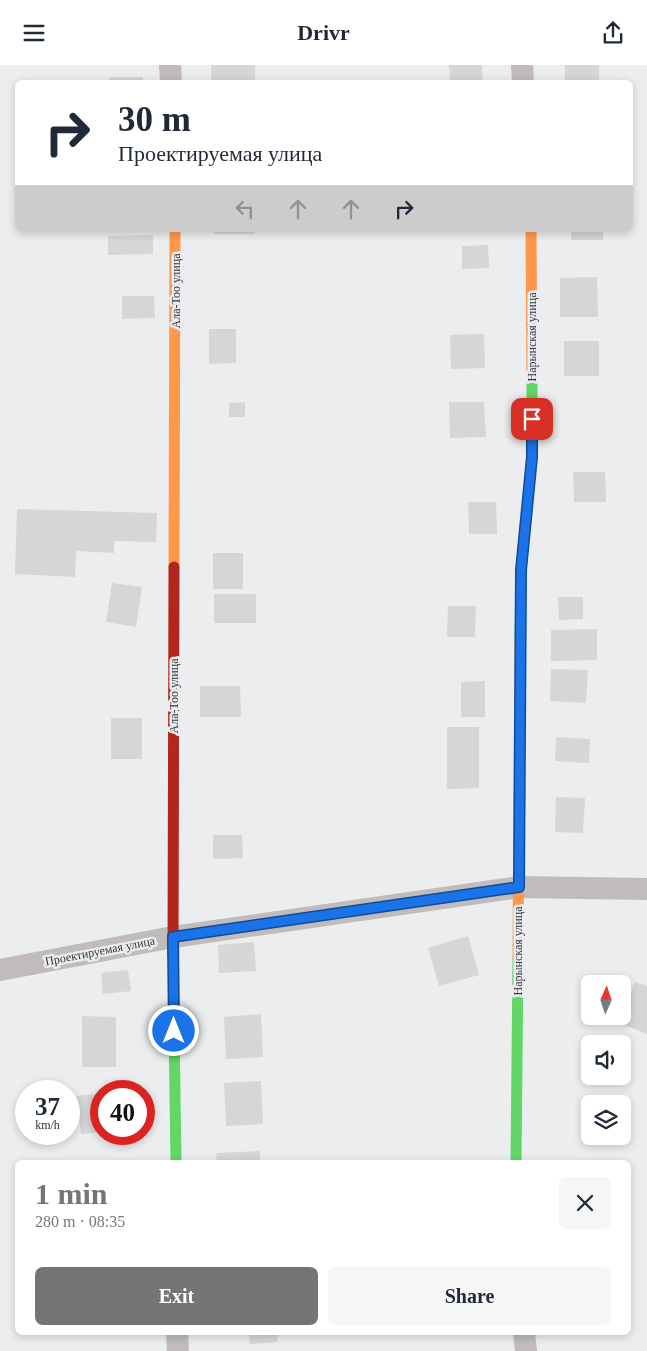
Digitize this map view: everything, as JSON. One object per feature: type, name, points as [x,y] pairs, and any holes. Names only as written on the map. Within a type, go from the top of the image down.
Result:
[{"type":"street","points":[[170,65],[171,80]]},
{"type":"street","points":[[522,65],[523,80]]},
{"type":"street","name":"Ала-Тоо улица","points":[[175,232],[173,937],[176,1160]]},
{"type":"street","name":"Нарынская улица","points":[[516,1160],[521,570],[532,457],[531,232]]},
{"type":"street","name":"Проектируемая улица","points":[[0,970],[173,937],[519,887],[647,889]]},
{"type":"street","points":[[177,1335],[178,1351]]},
{"type":"street","points":[[524,1335],[526,1351]]},
{"type":"building","points":[[211,65],[255,65],[255,80],[211,80]]},
{"type":"building","points":[[449,65],[482,65],[483,80],[450,80]]},
{"type":"building","points":[[565,65],[599,65],[599,80],[565,80]]},
{"type":"building","points":[[109,77],[143,77],[143,80],[109,80]]},
{"type":"building","points":[[214,232],[255,232],[255,234],[214,234]]},
{"type":"building","points":[[571,232],[603,232],[603,240],[571,240]]},
{"type":"building","points":[[153,235],[153,254],[108,255],[108,236]]},
{"type":"building","points":[[488,245],[489,268],[462,269],[462,246]]},
{"type":"building","points":[[597,277],[598,317],[560,317],[560,278]]},
{"type":"building","points":[[122,296],[154,296],[155,318],[122,319]]},
{"type":"building","points":[[209,329],[236,329],[236,363],[209,364]]},
{"type":"building","points":[[484,334],[485,368],[451,369],[450,335]]},
{"type":"building","points":[[564,341],[599,341],[599,376],[564,376]]},
{"type":"building","points":[[245,402],[245,417],[229,417],[229,403]]},
{"type":"building","points":[[449,402],[484,402],[486,437],[450,438]]},
{"type":"building","points":[[573,472],[605,472],[606,502],[574,502]]},
{"type":"building","points":[[468,502],[496,502],[497,534],[469,534]]},
{"type":"building","points":[[17,509],[157,513],[156,542],[114,541],[114,553],[76,551],[75,577],[15,574]]},
{"type":"building","points":[[213,553],[243,553],[243,589],[213,589]]},
{"type":"building","points":[[112,583],[142,587],[136,627],[106,622]]},
{"type":"building","points":[[214,594],[256,594],[256,623],[214,623]]},
{"type":"building","points":[[558,597],[583,597],[583,619],[559,620]]},
{"type":"building","points":[[448,606],[476,606],[475,637],[447,637]]},
{"type":"building","points":[[597,629],[597,660],[551,661],[551,630]]},
{"type":"building","points":[[551,669],[588,670],[586,703],[550,701]]},
{"type":"building","points":[[485,681],[485,717],[461,717],[461,682]]},
{"type":"building","points":[[200,686],[240,686],[241,717],[200,717]]},
{"type":"building","points":[[111,718],[142,718],[142,759],[111,759]]},
{"type":"building","points":[[447,727],[479,727],[479,788],[447,789]]},
{"type":"building","points":[[556,737],[590,739],[589,763],[555,761]]},
{"type":"building","points":[[556,797],[585,798],[583,833],[555,832]]},
{"type":"building","points":[[213,835],[242,835],[243,858],[213,859]]},
{"type":"building","points":[[468,936],[479,975],[439,986],[428,948]]},
{"type":"building","points":[[254,942],[256,971],[219,973],[218,945]]},
{"type":"building","points":[[128,970],[131,991],[103,994],[101,973]]},
{"type":"building","points":[[635,982],[647,986],[647,1034],[624,1025],[631,1025],[631,992]]},
{"type":"building","points":[[261,1014],[263,1057],[226,1059],[224,1017]]},
{"type":"building","points":[[82,1016],[116,1017],[116,1067],[82,1067]]},
{"type":"building","points":[[261,1081],[263,1124],[226,1126],[224,1083]]},
{"type":"building","points":[[90,1094],[90,1133],[81,1134],[80,1096]]},
{"type":"building","points":[[260,1151],[260,1160],[217,1160],[216,1153]]},
{"type":"building","points":[[249,1335],[277,1335],[278,1342],[250,1344]]},
{"type":"traffic: fast","points":[[520,639],[521,570],[532,457],[532,377]]},
{"type":"traffic: fast","points":[[173,955],[176,1160]]},
{"type":"traffic: fast","points":[[516,1160],[518,958]]},
{"type":"traffic: slow","points":[[174,567],[175,232]]},
{"type":"traffic: slow","points":[[531,232],[532,377]]},
{"type":"traffic: slow","points":[[518,958],[520,639]]},
{"type":"traffic: jam","points":[[173,955],[174,567]]},
{"type":"route","points":[[174,1031],[173,937],[519,887],[521,570],[532,457],[532,419]]}]
